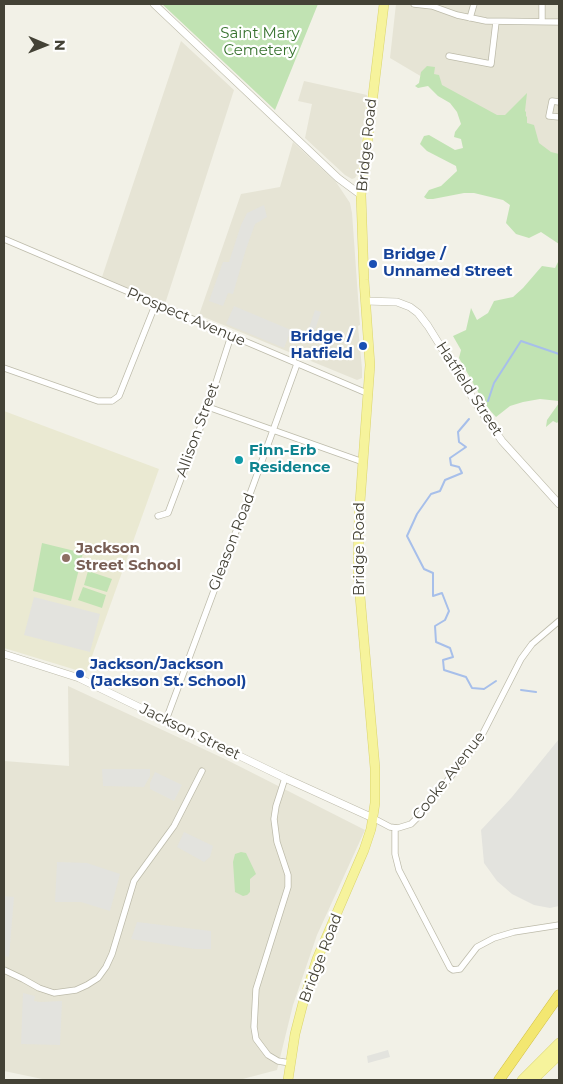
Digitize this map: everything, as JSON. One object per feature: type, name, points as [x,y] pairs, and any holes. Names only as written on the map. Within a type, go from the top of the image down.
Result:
[{"type":"highway","points":[[499,1080],[559,996]]},
{"type":"main road","name":"Bridge Road","points":[[288,1080],[303,1002],[317,960],[364,850],[374,818],[376,803],[375,768],[358,573],[358,523],[370,366],[361,195],[384,4]]},
{"type":"main road","points":[[522,1080],[559,1043]]},
{"type":"main road","points":[[533,1080],[559,1055]]},
{"type":"street","points":[[154,4],[338,178],[361,195]]},
{"type":"street","points":[[414,4],[431,5],[470,18],[496,22],[559,22]]},
{"type":"street","points":[[470,18],[474,4]]},
{"type":"street","points":[[542,4],[542,21]]},
{"type":"street","points":[[449,56],[491,64],[496,22]]},
{"type":"street","points":[[559,102],[552,101],[549,116],[559,117]]},
{"type":"street","name":"Prospect Avenue","points":[[4,239],[369,394]]},
{"type":"street","name":"Hatfield Street","points":[[366,300],[397,302],[410,307],[418,313],[502,442],[559,504]]},
{"type":"street","points":[[4,368],[98,401],[112,401],[119,396],[156,304]]},
{"type":"street","name":"Allison Street","points":[[158,516],[168,513],[208,407],[231,336]]},
{"type":"street","name":"Gleason Road","points":[[166,720],[297,364]]},
{"type":"street","points":[[208,407],[363,462]]},
{"type":"street","name":"Cooke Avenue","points":[[374,818],[395,828],[406,827],[416,819],[466,760],[490,722],[521,659],[532,644],[559,621]]},
{"type":"street","name":"Jackson Street","points":[[4,654],[79,678],[285,778],[374,818]]},
{"type":"street","points":[[4,970],[40,988],[54,992],[76,990],[87,986],[98,978],[112,954],[134,881],[174,826],[202,771]]},
{"type":"street","points":[[285,778],[274,819],[278,842],[288,875],[288,887],[256,990],[254,1027],[256,1039],[268,1055],[278,1061],[290,1063]]},
{"type":"street","points":[[395,828],[395,854],[399,870],[450,968],[453,970],[460,969],[477,947],[494,938],[514,932],[559,924]]},
{"type":"shaded area","points":[[396,4],[559,4],[559,158],[390,58]]},
{"type":"shaded area","points":[[181,41],[234,90],[165,304],[102,277]]},
{"type":"shaded area","points":[[304,81],[367,95],[358,173],[355,178],[352,179],[345,175],[305,138],[312,104],[298,101]]},
{"type":"shaded area","points":[[293,142],[336,182],[350,203],[362,369],[362,378],[357,380],[199,315],[241,194],[280,187]]},
{"type":"shaded area","points":[[264,205],[267,217],[255,224],[233,294],[228,293],[223,306],[209,301],[223,262],[229,262],[247,213]]},
{"type":"shaded area","points":[[234,306],[291,330],[284,348],[226,324]]},
{"type":"shaded area","points":[[315,310],[321,312],[314,333],[308,331]]},
{"type":"shaded area","name":"Jackson Street School","points":[[4,411],[159,469],[86,673],[4,648]]},
{"type":"shaded area","points":[[34,597],[100,614],[90,652],[24,635]]},
{"type":"shaded area","points":[[68,686],[225,759],[365,830],[317,935],[293,1005],[277,1070],[239,1080],[47,1080],[4,1071],[4,761],[69,766]]},
{"type":"shaded area","points":[[559,739],[559,906],[550,908],[534,905],[512,894],[497,881],[484,863],[481,830],[512,797]]},
{"type":"shaded area","points":[[102,769],[150,769],[150,776],[144,787],[103,786]]},
{"type":"shaded area","points":[[155,772],[182,785],[174,801],[150,789],[150,783]]},
{"type":"shaded area","points":[[184,832],[213,846],[210,857],[204,862],[177,847]]},
{"type":"shaded area","points":[[57,862],[87,863],[120,874],[110,911],[81,902],[55,902]]},
{"type":"shaded area","points":[[4,896],[14,897],[9,957],[4,956]]},
{"type":"shaded area","points":[[137,922],[211,931],[211,949],[195,949],[131,939]]},
{"type":"shaded area","points":[[23,993],[35,996],[34,1001],[62,1001],[60,1045],[21,1044]]},
{"type":"shaded area","points":[[388,1050],[390,1057],[368,1063],[367,1056]]},
{"type":"green space","name":"Saint Mary Cemetery","points":[[162,4],[318,4],[275,110]]},
{"type":"green space","points":[[427,66],[435,67],[434,74],[439,75],[442,85],[497,115],[505,115],[527,93],[525,111],[527,123],[534,125],[539,143],[551,152],[559,154],[559,244],[541,232],[529,238],[516,234],[506,223],[510,205],[503,200],[474,193],[433,199],[424,197],[429,190],[441,186],[457,171],[456,166],[427,151],[420,144],[424,136],[429,135],[455,150],[463,148],[461,139],[454,137],[461,124],[457,112],[450,103],[438,96],[428,86],[418,88],[415,86],[419,83],[421,72]]},
{"type":"green space","points":[[559,260],[559,401],[540,399],[523,402],[510,406],[496,417],[486,406],[459,358],[461,350],[453,336],[466,330],[471,308],[477,320],[488,313],[494,301],[513,297],[542,266],[555,268]]},
{"type":"green space","points":[[559,403],[559,421],[557,423],[553,421],[546,427],[547,420]]},
{"type":"green space","points":[[42,543],[83,553],[71,601],[33,591]]},
{"type":"green space","points":[[88,571],[112,579],[107,592],[84,585]]},
{"type":"green space","points":[[83,587],[106,595],[102,608],[78,600]]},
{"type":"green space","points":[[246,853],[256,874],[250,879],[250,892],[243,896],[235,892],[233,862],[235,854]]},
{"type":"waterway","points":[[488,401],[494,383],[521,341],[559,354]]},
{"type":"waterway","points":[[469,419],[458,432],[459,442],[466,447],[450,458],[451,465],[459,467],[462,473],[445,480],[440,491],[431,494],[417,514],[407,536],[424,569],[433,573],[433,596],[442,593],[449,611],[445,620],[435,626],[436,642],[450,648],[453,657],[443,660],[444,670],[466,677],[472,688],[484,689],[496,681]]},
{"type":"waterway","points":[[521,690],[536,692]]},
{"type":"place","name":"Bridge / Unnamed Street","points":[[373,264]]},
{"type":"place","name":"Bridge / Hatfield","points":[[363,346]]},
{"type":"place","name":"Finn-Erb Residence","points":[[239,460]]},
{"type":"place","name":"Jackson Street School","points":[[66,558]]},
{"type":"place","name":"Jackson/Jackson (Jackson St. School)","points":[[80,674]]}]
